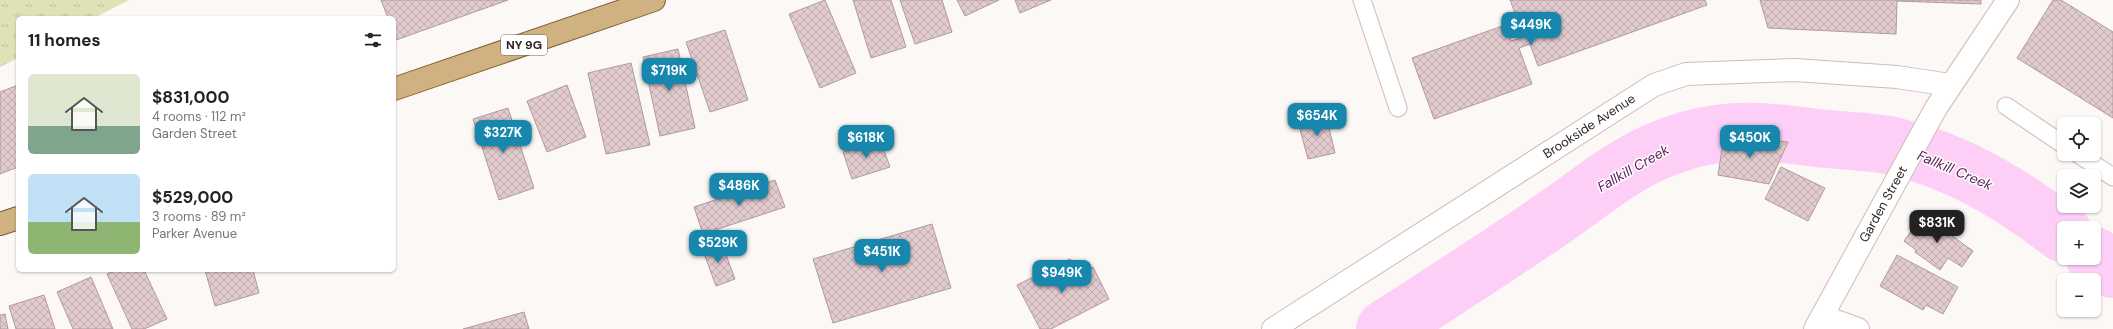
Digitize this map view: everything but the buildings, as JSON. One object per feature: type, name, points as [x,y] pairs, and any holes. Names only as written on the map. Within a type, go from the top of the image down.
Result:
[{"type":"main road","name":"NY 9G","points":[[396,88],[646,1]]},
{"type":"main road","points":[[0,224],[16,219]]},
{"type":"street","name":"Garden Street","points":[[1818,323],[1950,85],[2008,0]]},
{"type":"street","name":"Brookside Avenue","points":[[1273,329],[1654,85],[1686,74],[1795,70],[1897,77],[1950,85]]},
{"type":"street","points":[[1818,323],[1858,329]]},
{"type":"lane","points":[[1362,0],[1398,108]]},
{"type":"lane","points":[[2006,106],[2057,140]]},
{"type":"lane","points":[[2089,161],[2113,177]]},
{"type":"green space","points":[[0,0],[129,0],[98,16],[16,16],[16,59],[0,67]]},
{"type":"waterway","name":"Fallkill Creek","points":[[1385,329],[1510,248],[1631,164],[1681,142],[1719,134],[1738,132],[1775,133],[1884,144],[1917,152],[1940,160],[1983,181],[2024,205],[2057,229]]},
{"type":"waterway","name":"Fallkill Creek","points":[[2101,261],[2113,269]]}]
